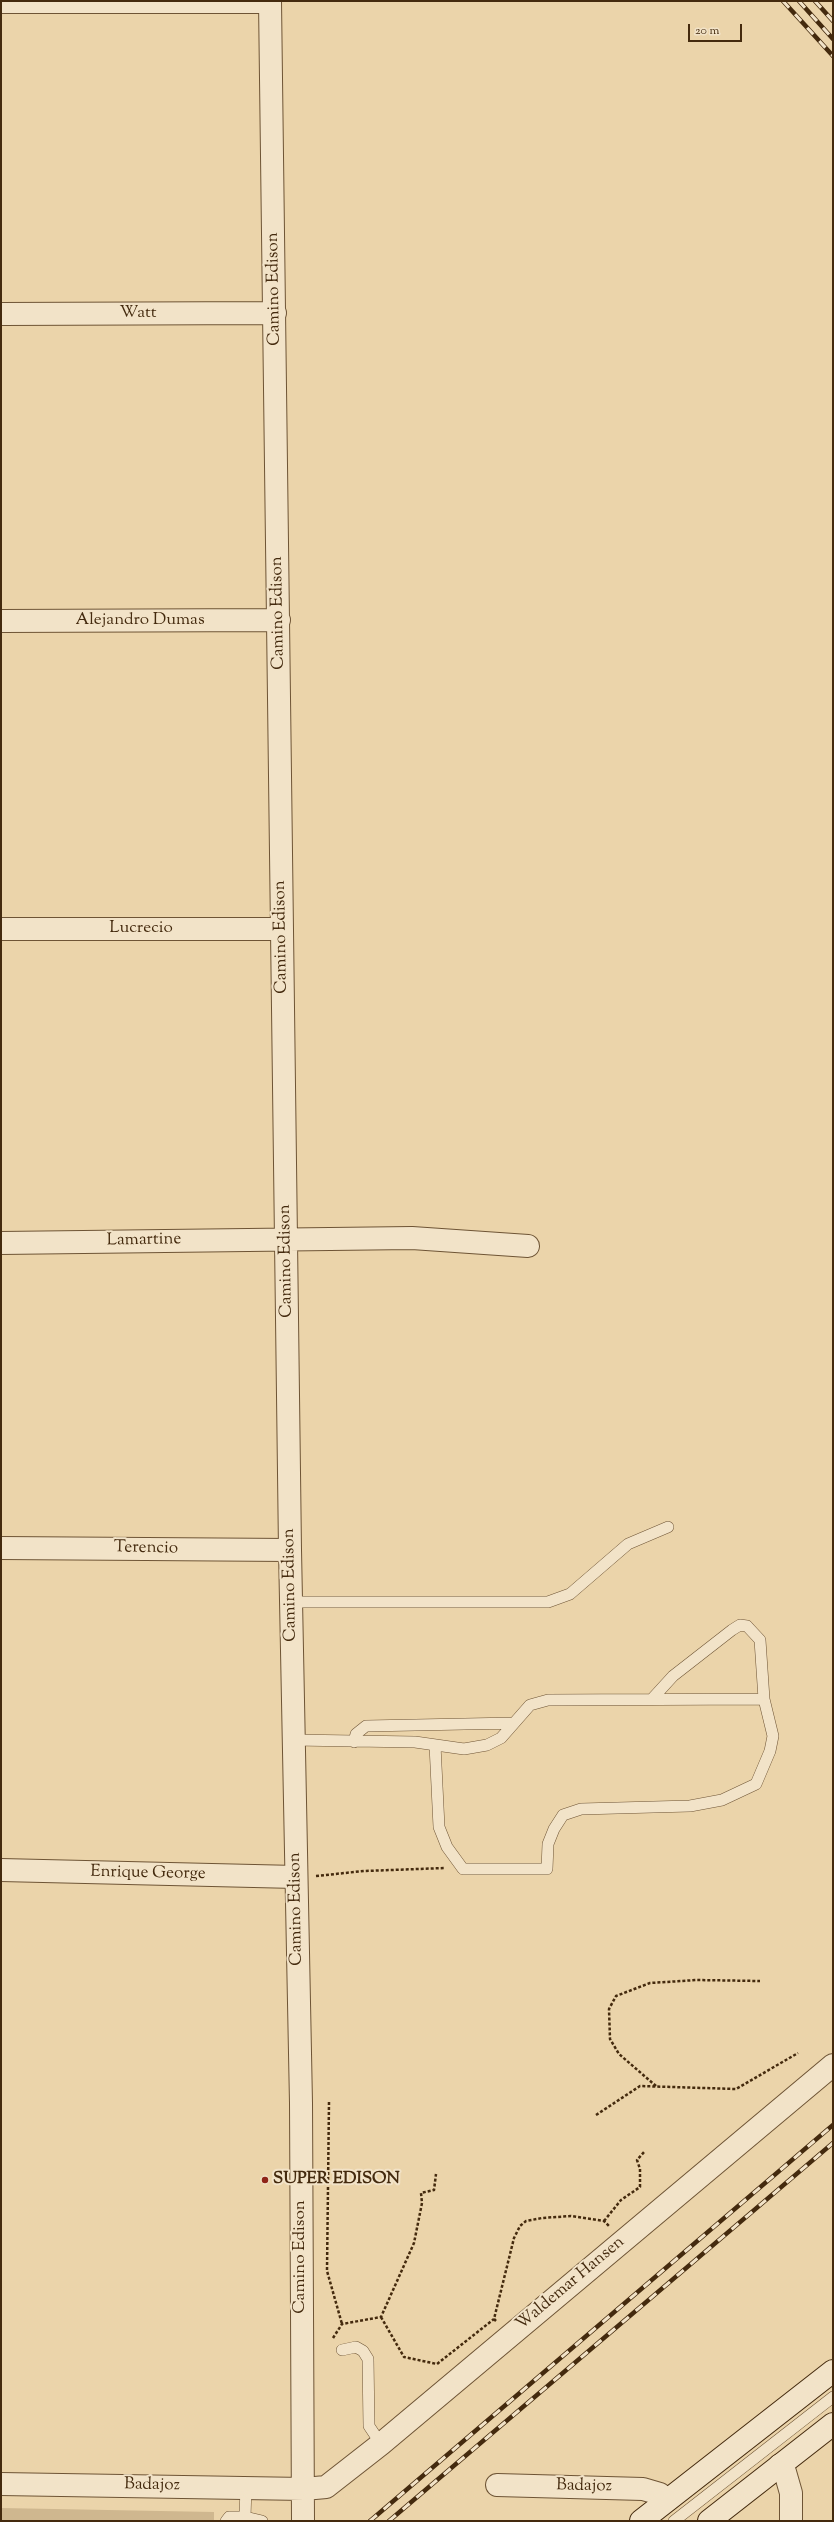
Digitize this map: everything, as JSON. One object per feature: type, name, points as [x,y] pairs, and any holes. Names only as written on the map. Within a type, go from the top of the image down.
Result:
[{"type":"street","points":[[1,2],[270,2]]},
{"type":"street","name":"Camino Edison","points":[[270,2],[279,620],[281,929],[296,1877],[304,2489],[303,2521]]},
{"type":"street","name":"Watt","points":[[1,314],[275,313]]},
{"type":"street","name":"Alejandro Dumas","points":[[1,621],[279,620]]},
{"type":"street","name":"Lucrecio","points":[[1,929],[281,929]]},
{"type":"street","name":"Lamartine","points":[[1,1243],[412,1238],[528,1246]]},
{"type":"street","name":"Terencio","points":[[1,1548],[290,1550]]},
{"type":"street","name":"Enrique George","points":[[1,1870],[296,1877]]},
{"type":"street","name":"Waldemar Hansen","points":[[304,2489],[326,2487],[381,2444],[833,2065]]},
{"type":"street","points":[[641,2521],[833,2371]]},
{"type":"street","points":[[709,2521],[833,2424]]},
{"type":"street","points":[[780,2464],[785,2472],[791,2493],[791,2521]]},
{"type":"street","name":"Badajoz","points":[[1,2484],[304,2489]]},
{"type":"street","name":"Badajoz","points":[[498,2485],[643,2489],[660,2494],[667,2500]]},
{"type":"lane","points":[[291,1602],[548,1602],[570,1594],[628,1544],[668,1527]]},
{"type":"lane","points":[[435,1744],[439,1827],[447,1847],[463,1869],[547,1869],[548,1844],[554,1829],[563,1815],[581,1809],[690,1806],[722,1800],[740,1793],[756,1784],[770,1751],[773,1736],[764,1699],[760,1640],[747,1626],[740,1625],[673,1676],[652,1699]]},
{"type":"lane","points":[[294,1740],[415,1742],[464,1749],[486,1745],[501,1738],[530,1704],[548,1700],[764,1699]]},
{"type":"lane","points":[[354,1742],[356,1734],[366,1726],[514,1724]]},
{"type":"lane","points":[[342,2350],[356,2347],[363,2351],[368,2359],[369,2426],[381,2444]]},
{"type":"lane","points":[[674,2521],[833,2397]]},
{"type":"lane","points":[[245,2517],[246,2487]]},
{"type":"lane","points":[[226,2521],[229,2517],[245,2517],[262,2521]]},
{"type":"path","points":[[296,1877],[423,1867],[463,1869]]},
{"type":"path","points":[[656,2086],[618,2054],[610,2038],[609,2009],[616,1996],[650,1983],[696,1980],[760,1981]]},
{"type":"path","points":[[596,2115],[640,2086],[736,2089],[798,2053]]},
{"type":"path","points":[[329,2102],[327,2272],[342,2324],[331,2342]]},
{"type":"path","points":[[604,2221],[621,2200],[640,2187],[640,2169],[637,2160],[644,2151]]},
{"type":"path","points":[[381,2317],[414,2242],[422,2203],[421,2193],[434,2190],[436,2174]]},
{"type":"path","points":[[381,2317],[404,2357],[437,2364],[494,2318],[514,2238],[520,2226],[526,2221],[542,2218],[571,2216],[604,2221],[624,2239]]},
{"type":"path","points":[[342,2324],[381,2317]]},
{"type":"path","points":[[494,2318],[508,2336]]},
{"type":"shaded area","points":[[1,2508],[214,2512],[214,2521],[1,2521]]},
{"type":"railway","points":[[783,1],[833,56]]},
{"type":"railway","points":[[799,1],[833,39]]},
{"type":"railway","points":[[815,1],[833,21]]},
{"type":"railway","points":[[370,2521],[833,2125]]},
{"type":"railway","points":[[389,2521],[833,2143]]},
{"type":"place","name":"SUPER EDISON","points":[[265,2180]]}]
